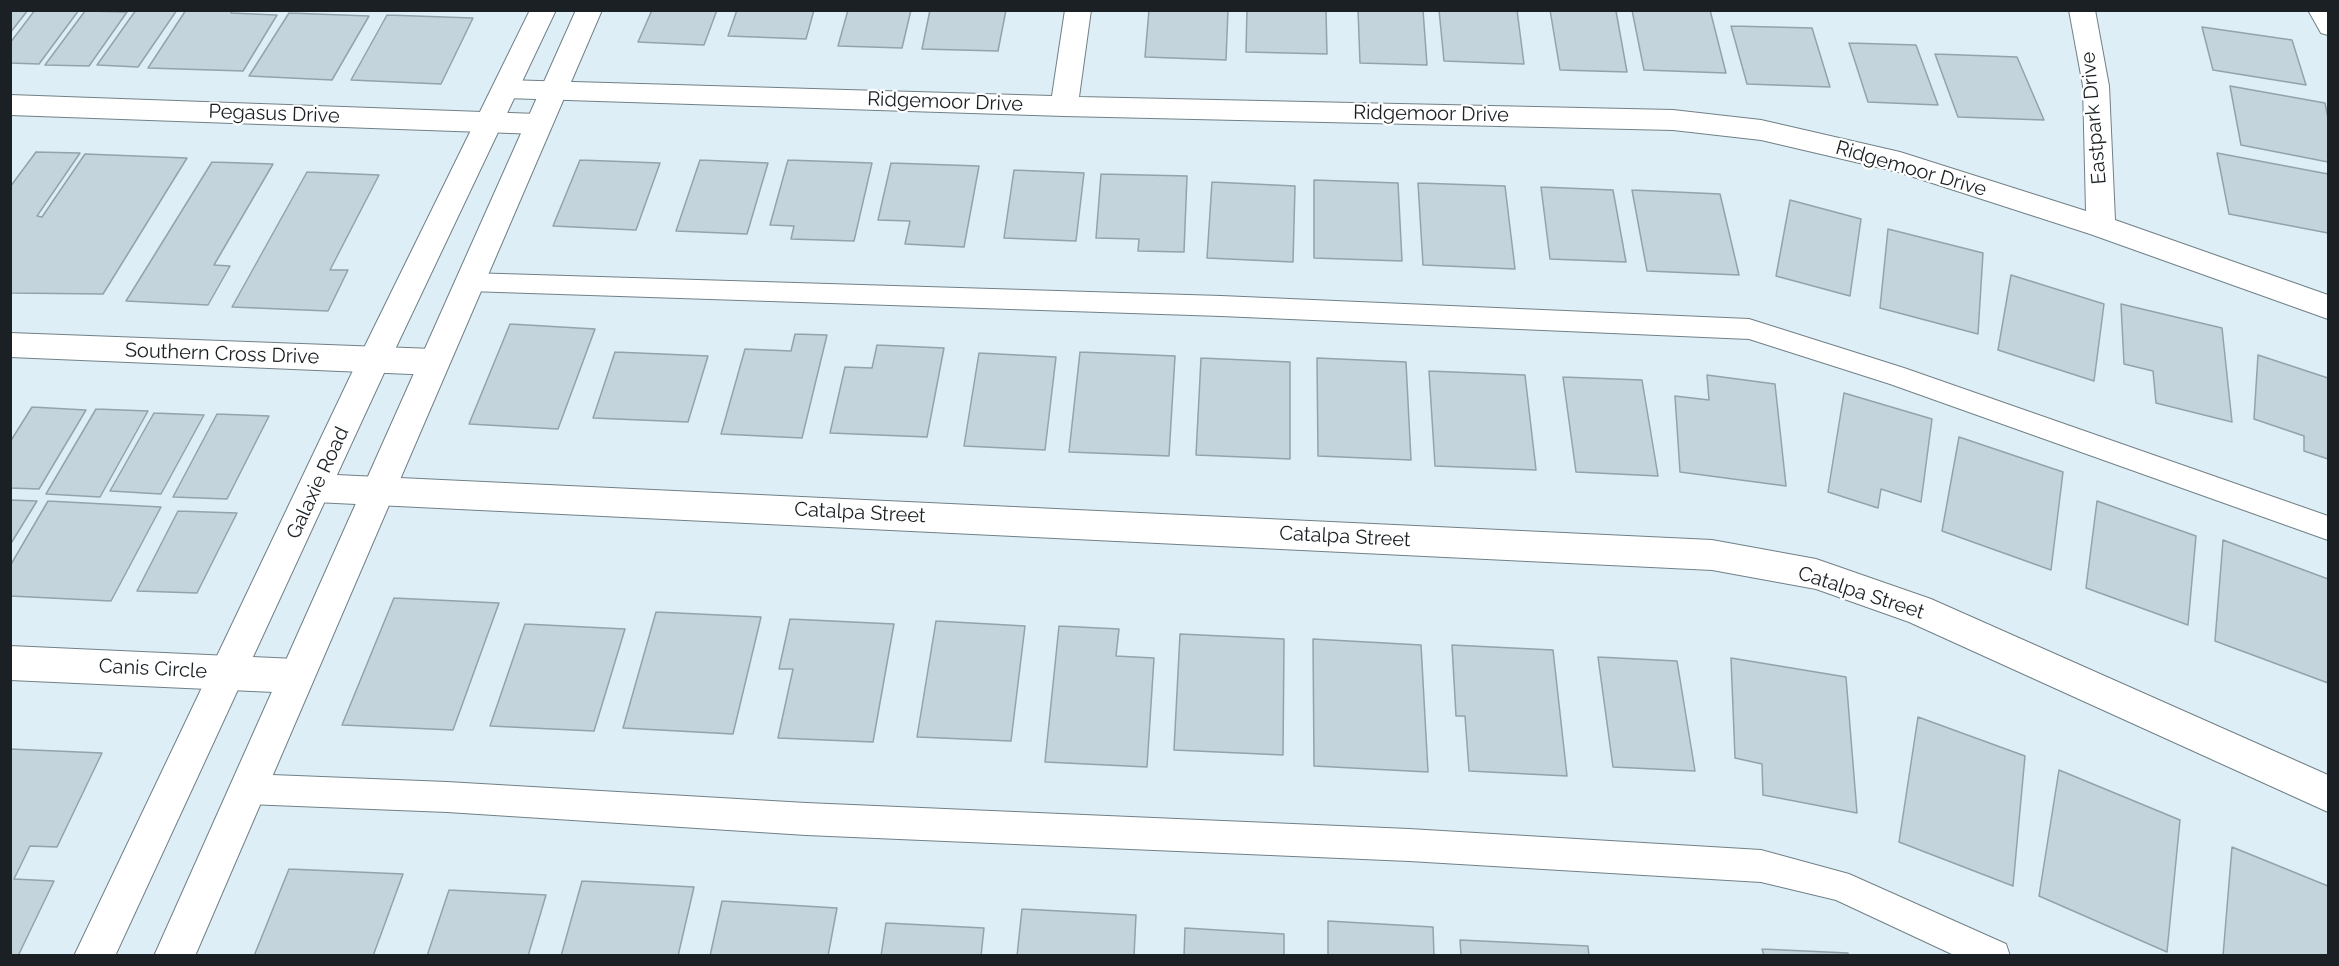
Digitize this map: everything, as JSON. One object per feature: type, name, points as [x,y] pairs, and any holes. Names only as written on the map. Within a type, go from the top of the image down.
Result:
[{"type":"street","name":"Galaxie Road","points":[[94,956],[229,673],[374,360],[543,10]]},
{"type":"street","points":[[174,956],[468,282],[590,10]]},
{"type":"street","points":[[1064,106],[1078,10]]},
{"type":"street","name":"Eastpark Drive","points":[[2082,10],[2096,86],[2102,194],[2100,226]]},
{"type":"street","name":"Ridgemoor Drive","points":[[506,89],[1064,106],[1673,120],[1761,130],[1900,162],[2100,226],[2328,307]]},
{"type":"street","name":"Pegasus Drive","points":[[10,105],[538,124]]},
{"type":"street","name":"Southern Cross Drive","points":[[10,345],[434,362]]},
{"type":"street","name":"Catalpa Street","points":[[315,488],[376,493],[712,506],[1712,555],[1816,574],[1919,610],[2328,794]]},
{"type":"street","name":"Canis Circle","points":[[10,663],[296,676]]},
{"type":"lane","points":[[2318,10],[2328,28]]},
{"type":"lane","points":[[468,282],[1221,306],[1749,329],[1895,375],[2328,528]]},
{"type":"lane","points":[[247,789],[459,798],[817,819],[1420,846],[1761,866],[1838,885],[1994,956]]},
{"type":"building","points":[[10,10],[28,10],[10,33]]},
{"type":"building","points":[[35,10],[79,10],[39,64],[10,63],[10,43]]},
{"type":"building","points":[[136,10],[177,10],[138,67],[97,65]]},
{"type":"building","points":[[186,10],[233,10],[231,13],[277,15],[243,71],[148,68]]},
{"type":"building","points":[[652,10],[717,10],[704,45],[638,42]]},
{"type":"building","points":[[737,10],[814,10],[806,39],[728,36]]},
{"type":"building","points":[[848,10],[911,10],[902,48],[838,46]]},
{"type":"building","points":[[930,10],[1006,10],[998,51],[922,49]]},
{"type":"building","points":[[1149,10],[1228,10],[1226,60],[1145,57]]},
{"type":"building","points":[[1247,10],[1326,10],[1327,54],[1246,52]]},
{"type":"building","points":[[1358,10],[1423,10],[1427,65],[1360,63]]},
{"type":"building","points":[[1439,10],[1517,10],[1524,64],[1444,61]]},
{"type":"building","points":[[1550,10],[1616,11],[1627,72],[1560,70]]},
{"type":"building","points":[[1632,10],[1710,10],[1726,73],[1644,70]]},
{"type":"building","points":[[85,11],[127,12],[89,66],[45,65]]},
{"type":"building","points":[[289,13],[369,16],[332,80],[249,76]]},
{"type":"building","points":[[387,15],[473,18],[441,84],[351,80]]},
{"type":"building","points":[[1731,26],[1812,28],[1830,87],[1747,84]]},
{"type":"building","points":[[2202,27],[2292,40],[2306,85],[2213,70]]},
{"type":"building","points":[[1849,43],[1916,45],[1938,105],[1868,102]]},
{"type":"building","points":[[1935,54],[2017,57],[2044,120],[1958,117]]},
{"type":"building","points":[[2230,86],[2325,103],[2328,118],[2328,162],[2241,145]]},
{"type":"building","points":[[36,152],[80,153],[37,216],[42,217],[85,154],[187,158],[103,294],[10,293],[10,187]]},
{"type":"building","points":[[2217,153],[2328,174],[2328,233],[2229,214]]},
{"type":"building","points":[[580,160],[660,163],[636,230],[553,226]]},
{"type":"building","points":[[700,160],[768,163],[747,234],[676,231]]},
{"type":"building","points":[[788,160],[872,163],[854,241],[791,239],[794,226],[770,225]]},
{"type":"building","points":[[212,162],[273,164],[214,265],[230,266],[208,305],[126,301]]},
{"type":"building","points":[[891,163],[979,166],[964,247],[905,244],[910,221],[878,220]]},
{"type":"building","points":[[1014,170],[1084,173],[1076,241],[1004,238]]},
{"type":"building","points":[[307,172],[379,175],[330,270],[348,270],[328,311],[232,307]]},
{"type":"building","points":[[1101,174],[1187,176],[1184,252],[1138,251],[1139,239],[1096,238]]},
{"type":"building","points":[[1314,180],[1398,183],[1402,261],[1314,258]]},
{"type":"building","points":[[1212,182],[1295,186],[1293,262],[1207,258]]},
{"type":"building","points":[[1418,183],[1505,186],[1515,269],[1423,265]]},
{"type":"building","points":[[1541,187],[1613,190],[1626,262],[1550,259]]},
{"type":"building","points":[[1632,190],[1720,194],[1739,275],[1647,271]]},
{"type":"building","points":[[1790,200],[1861,219],[1850,296],[1776,276]]},
{"type":"building","points":[[1888,229],[1983,253],[1978,334],[1880,308]]},
{"type":"building","points":[[2011,275],[2104,304],[2094,381],[1998,350]]},
{"type":"building","points":[[2121,304],[2222,328],[2232,422],[2156,403],[2153,371],[2124,364]]},
{"type":"building","points":[[510,324],[595,329],[558,429],[469,424]]},
{"type":"building","points":[[795,334],[827,335],[802,438],[721,434],[745,349],[791,351]]},
{"type":"building","points":[[877,345],[944,348],[927,437],[830,433],[845,367],[872,368]]},
{"type":"building","points":[[615,352],[708,356],[688,422],[593,418]]},
{"type":"building","points":[[1080,352],[1175,356],[1169,456],[1069,452]]},
{"type":"building","points":[[979,353],[1056,357],[1045,450],[964,446]]},
{"type":"building","points":[[2258,355],[2328,378],[2328,459],[2304,451],[2304,436],[2254,419]]},
{"type":"building","points":[[1201,358],[1290,362],[1290,459],[1196,455]]},
{"type":"building","points":[[1317,358],[1406,362],[1411,460],[1318,456]]},
{"type":"building","points":[[1429,371],[1525,375],[1536,470],[1435,466]]},
{"type":"building","points":[[1707,375],[1775,384],[1786,486],[1680,472],[1675,396],[1709,400]]},
{"type":"building","points":[[1563,377],[1642,380],[1658,476],[1576,472]]},
{"type":"building","points":[[1844,393],[1932,419],[1921,502],[1881,489],[1878,508],[1828,492]]},
{"type":"building","points":[[32,407],[86,410],[39,489],[10,488],[10,442]]},
{"type":"building","points":[[96,409],[148,411],[100,497],[46,494]]},
{"type":"building","points":[[154,413],[204,415],[161,494],[110,491]]},
{"type":"building","points":[[217,414],[269,416],[227,499],[173,497]]},
{"type":"building","points":[[1959,437],[2063,472],[2051,570],[1942,531]]},
{"type":"building","points":[[10,500],[37,501],[10,545]]},
{"type":"building","points":[[48,501],[161,507],[111,601],[10,596],[10,566]]},
{"type":"building","points":[[2097,501],[2196,536],[2188,625],[2086,588]]},
{"type":"building","points":[[178,511],[237,513],[197,593],[137,591]]},
{"type":"building","points":[[2223,540],[2328,579],[2328,683],[2215,641]]},
{"type":"building","points":[[394,598],[499,603],[453,730],[342,725]]},
{"type":"building","points":[[656,612],[761,617],[733,734],[623,728]]},
{"type":"building","points":[[790,619],[894,624],[873,742],[778,738],[793,669],[779,669]]},
{"type":"building","points":[[936,621],[1025,626],[1011,741],[917,737]]},
{"type":"building","points":[[525,624],[625,629],[594,731],[490,726]]},
{"type":"building","points":[[1059,626],[1119,629],[1116,656],[1154,658],[1147,767],[1045,762]]},
{"type":"building","points":[[1180,634],[1284,639],[1283,755],[1174,750]]},
{"type":"building","points":[[1313,639],[1421,645],[1428,772],[1314,766]]},
{"type":"building","points":[[1452,645],[1553,650],[1567,776],[1469,771],[1465,716],[1456,716]]},
{"type":"building","points":[[1598,657],[1677,661],[1695,771],[1613,767]]},
{"type":"building","points":[[1731,658],[1846,677],[1857,813],[1763,795],[1762,764],[1735,758]]},
{"type":"building","points":[[1918,717],[2025,756],[2013,886],[1899,842]]},
{"type":"building","points":[[10,749],[102,753],[57,847],[30,846],[14,879],[54,881],[18,956],[10,956]]},
{"type":"building","points":[[2059,770],[2180,820],[2167,952],[2039,896]]},
{"type":"building","points":[[2232,847],[2328,886],[2328,956],[2223,956]]},
{"type":"building","points":[[289,869],[403,874],[373,956],[254,956]]},
{"type":"building","points":[[582,881],[694,887],[678,956],[561,956]]},
{"type":"building","points":[[449,890],[546,895],[528,956],[427,956]]},
{"type":"building","points":[[722,901],[837,908],[828,956],[710,956]]},
{"type":"building","points":[[1022,909],[1136,915],[1134,956],[1017,956]]},
{"type":"building","points":[[1328,921],[1433,927],[1434,956],[1328,956]]},
{"type":"building","points":[[886,923],[984,928],[981,956],[881,956]]},
{"type":"building","points":[[1185,928],[1284,934],[1284,956],[1184,956]]},
{"type":"building","points":[[1460,940],[1588,946],[1589,956],[1461,956]]},
{"type":"building","points":[[1762,949],[1848,953],[1848,956],[1764,956]]}]
